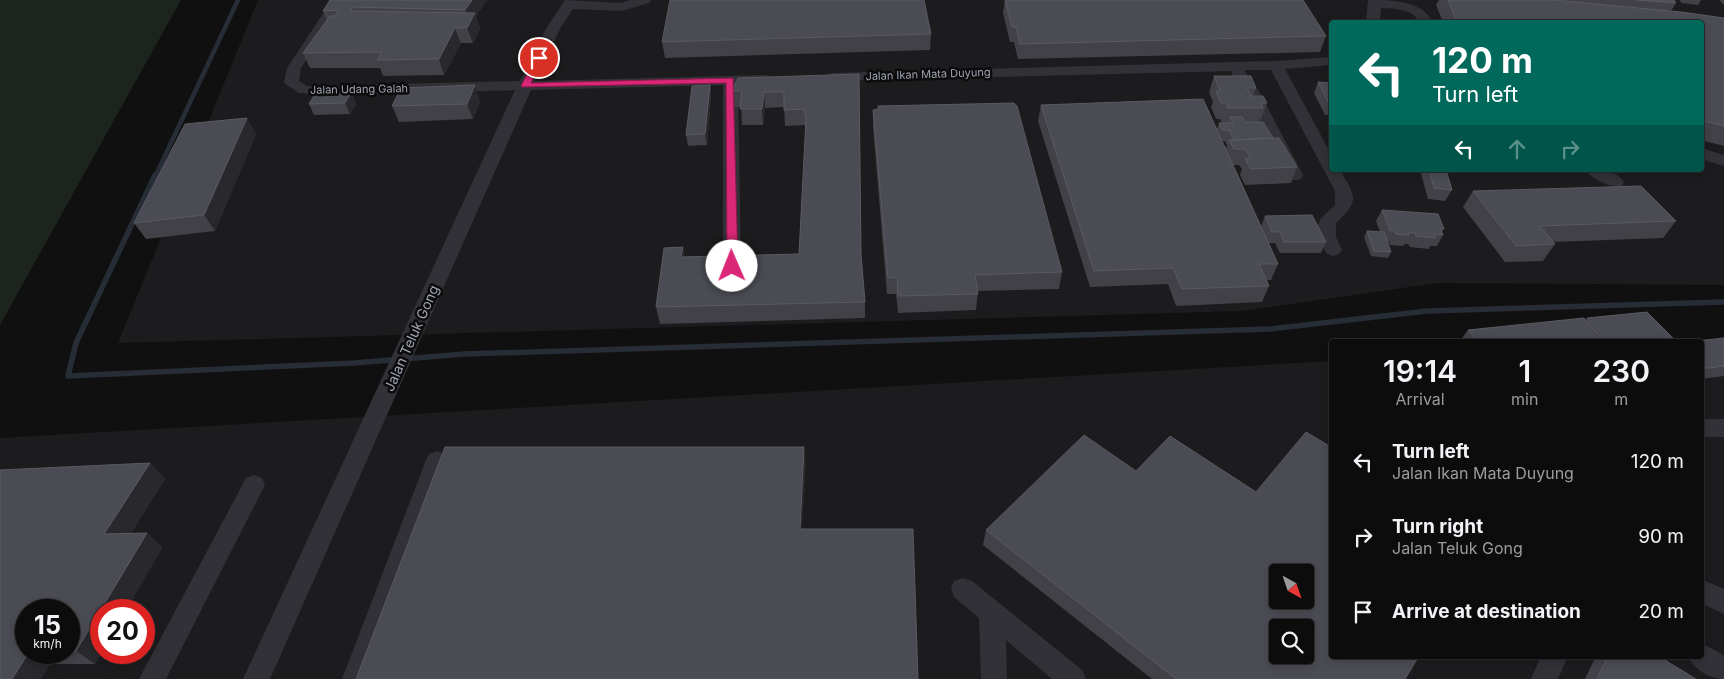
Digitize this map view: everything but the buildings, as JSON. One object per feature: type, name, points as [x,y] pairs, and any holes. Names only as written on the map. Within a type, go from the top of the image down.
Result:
[{"type":"street","name":"Jalan Udang Galah","points":[[339,0],[294,68],[291,83],[299,88],[331,91],[525,86]]},
{"type":"street","points":[[570,2],[622,7],[644,0]]},
{"type":"street","name":"Jalan Teluk Gong","points":[[256,679],[525,86],[554,26],[570,2]]},
{"type":"street","points":[[1373,20],[1375,2],[1410,8],[1421,13],[1425,20]]},
{"type":"street","name":"Jalan Ikan Mata Duyung","points":[[819,77],[1276,65],[1329,60]]},
{"type":"street","points":[[1276,65],[1329,166]]},
{"type":"street","points":[[1234,66],[1252,93],[1295,175]]},
{"type":"street","points":[[525,86],[779,78]]},
{"type":"street","points":[[730,80],[732,266]]},
{"type":"street","points":[[1704,154],[1724,160]]},
{"type":"street","points":[[1332,172],[1345,198],[1344,204],[1326,222],[1324,230],[1333,250]]},
{"type":"street","points":[[1597,172],[1616,182]]},
{"type":"street","points":[[1704,428],[1724,428]]},
{"type":"street","points":[[355,679],[437,460]]},
{"type":"street","points":[[152,679],[254,485]]},
{"type":"street","points":[[963,589],[1073,679]]},
{"type":"street","points":[[1704,592],[1724,602]]},
{"type":"street","points":[[992,612],[994,679]]},
{"type":"street","points":[[1704,658],[1724,669]]},
{"type":"street","points":[[1544,679],[1554,659]]},
{"type":"shaded area","points":[[0,0],[181,0],[0,325]]},
{"type":"shaded area","points":[[258,0],[1724,0],[1724,285],[1437,283],[1242,311],[118,343]]},
{"type":"shaded area","points":[[1724,339],[1724,679],[0,679],[0,438],[1329,361],[1329,659],[1704,659],[1704,340]]},
{"type":"waterway","points":[[155,177],[238,0]]},
{"type":"waterway","points":[[155,175],[76,343],[68,376],[354,363],[464,354],[1270,329],[1427,311],[1724,302]]},
{"type":"route","points":[[539,58],[525,86],[730,80],[732,266]]}]
